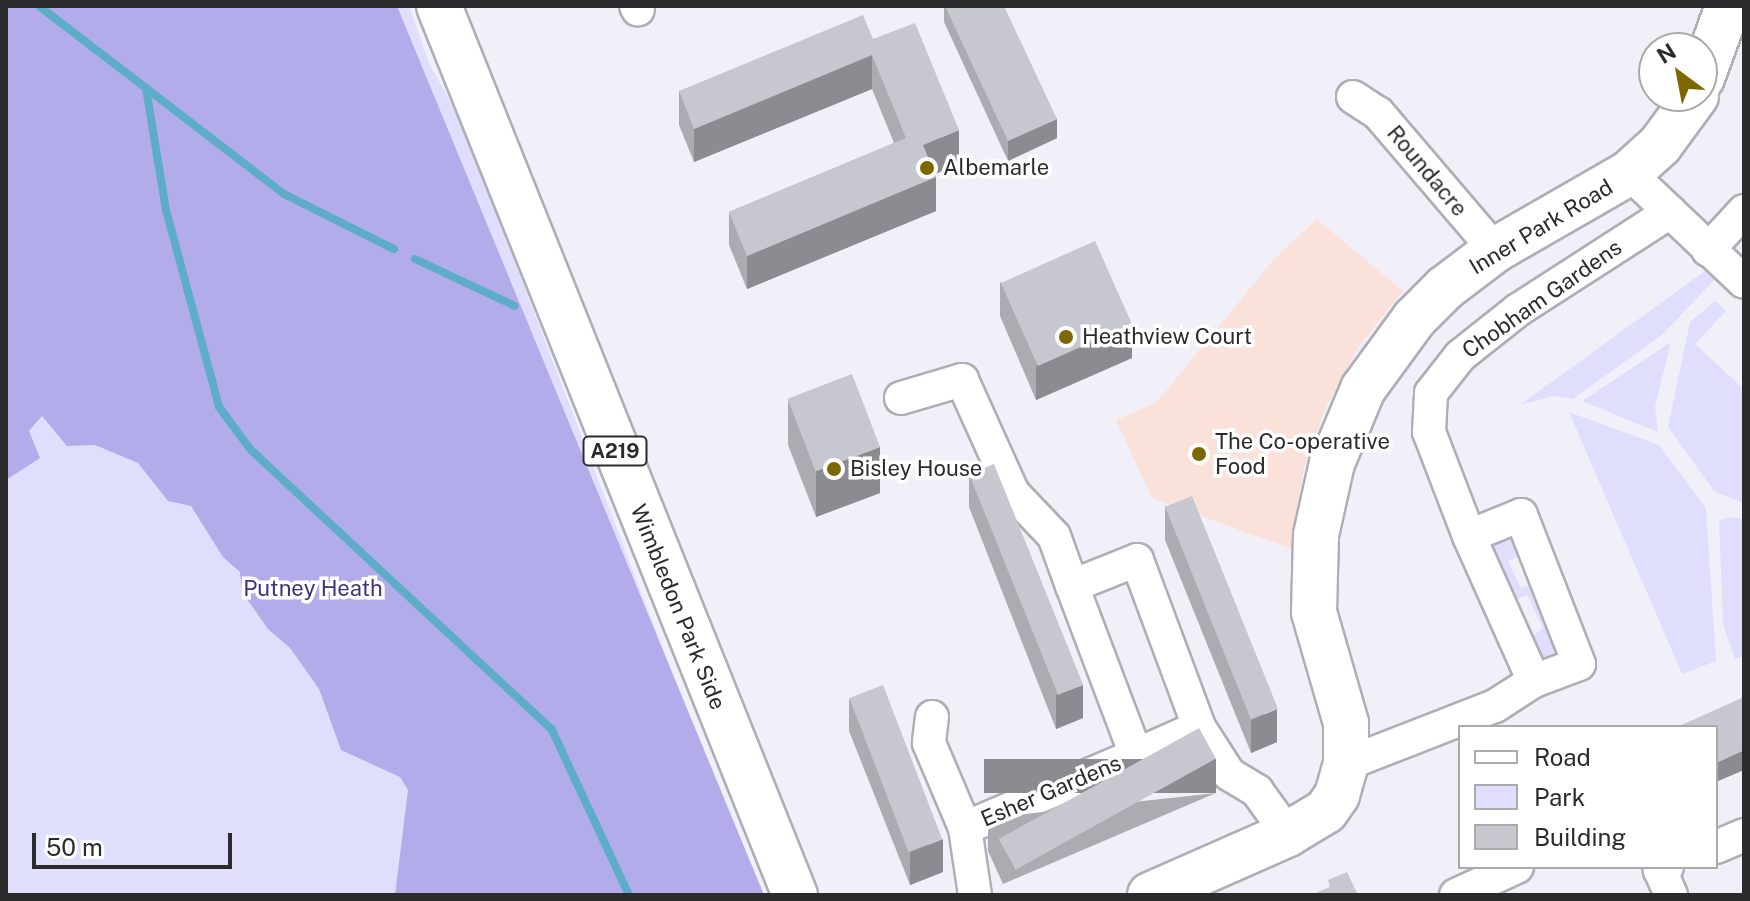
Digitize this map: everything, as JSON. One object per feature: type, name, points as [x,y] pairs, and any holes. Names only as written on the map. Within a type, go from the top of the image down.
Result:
[{"type":"street","name":"Wimbledon Park Side","points":[[439,6],[795,895]]},
{"type":"street","points":[[1718,34],[1728,6]]},
{"type":"street","name":"Roundacre","points":[[1353,97],[1378,113],[1495,250]]},
{"type":"street","name":"Inner Park Road","points":[[1150,895],[1288,834],[1326,811],[1346,764],[1346,723],[1314,612],[1316,535],[1332,463],[1363,389],[1414,319],[1445,288],[1495,250],[1629,173],[1660,145],[1684,112]]},
{"type":"street","points":[[1629,173],[1744,282]]},
{"type":"street","points":[[1708,250],[1744,211]]},
{"type":"street","name":"Chobham Gardens","points":[[1534,681],[1469,536],[1429,432],[1431,393],[1442,373],[1518,310],[1670,212]]},
{"type":"street","name":"Esher Gardens","points":[[901,398],[962,380],[1013,493],[1054,536],[1136,755]]},
{"type":"street","points":[[1346,764],[1495,706],[1534,681],[1579,664],[1521,515],[1469,536]]},
{"type":"street","points":[[1072,586],[1137,560],[1199,727],[1229,774],[1257,791],[1288,834]]},
{"type":"street","name":"Esher Gardens","points":[[932,717],[929,743],[965,828],[975,895]]},
{"type":"street","name":"Esher Gardens","points":[[965,828],[1199,727]]},
{"type":"street","points":[[1718,846],[1744,835]]},
{"type":"street","points":[[1456,895],[1513,869]]},
{"type":"shaded area","points":[[1317,219],[1403,291],[1359,346],[1326,407],[1303,470],[1292,549],[1152,498],[1116,420],[1156,403],[1275,258]]},
{"type":"green space","name":"Putney Heath","points":[[6,6],[409,6],[429,63],[461,121],[757,895],[6,895]]},
{"type":"green space","name":"Putney Heath","points":[[6,6],[397,6],[764,895],[395,895],[408,790],[400,777],[341,750],[319,689],[290,648],[268,629],[242,592],[240,572],[223,557],[191,506],[168,501],[138,463],[95,445],[67,446],[42,416],[29,431],[40,458],[6,480]]},
{"type":"green space","points":[[1705,271],[1715,279],[1663,334],[1573,399],[1553,396],[1520,405]]},
{"type":"green space","points":[[1715,301],[1726,311],[1695,344],[1744,389],[1744,503],[1714,491],[1668,427],[1690,322]]},
{"type":"green space","points":[[1671,342],[1655,407],[1658,432],[1582,401]]},
{"type":"green space","points":[[1569,412],[1659,445],[1706,508],[1716,661],[1682,674]]},
{"type":"green space","points":[[1744,519],[1744,656],[1735,659],[1723,624],[1719,520]]},
{"type":"green space","points":[[1513,530],[1523,554],[1508,561],[1521,588],[1537,583],[1563,655],[1545,666],[1526,642],[1543,628],[1527,595],[1509,603],[1490,546],[1501,531]]},
{"type":"building","points":[[945,6],[1004,6],[1057,119],[1008,141]]},
{"type":"building","points":[[863,15],[873,39],[915,23],[959,130],[923,145],[936,177],[747,256],[729,212],[906,138],[872,55],[694,129],[679,91]]},
{"type":"building","points":[[1095,241],[1132,324],[1038,366],[1001,283]]},
{"type":"building","points":[[852,374],[880,447],[816,472],[788,399]]},
{"type":"building","points":[[994,464],[1083,685],[1058,695],[969,474]]},
{"type":"building","points":[[1192,496],[1278,708],[1251,719],[1165,507]]},
{"type":"building","points":[[883,685],[942,839],[909,852],[849,698]]},
{"type":"building","points":[[1744,697],[1744,750],[1718,762],[1718,725],[1681,725]]},
{"type":"building","points":[[1199,728],[1216,759],[1016,870],[999,839]]},
{"type":"building","points":[[1347,872],[1358,895],[1311,895],[1330,887],[1328,880]]},
{"type":"waterway","points":[[39,6],[284,194],[394,249]]},
{"type":"waterway","points":[[146,88],[166,210],[219,407],[251,450],[552,730],[629,895]]},
{"type":"waterway","points":[[415,259],[515,306]]},
{"type":"place","name":"Albemarle","points":[[927,168]]},
{"type":"place","name":"Heathview Court","points":[[1066,337]]},
{"type":"place","name":"The Co-operative Food","points":[[1199,454]]},
{"type":"place","name":"Bisley House","points":[[834,469]]}]
